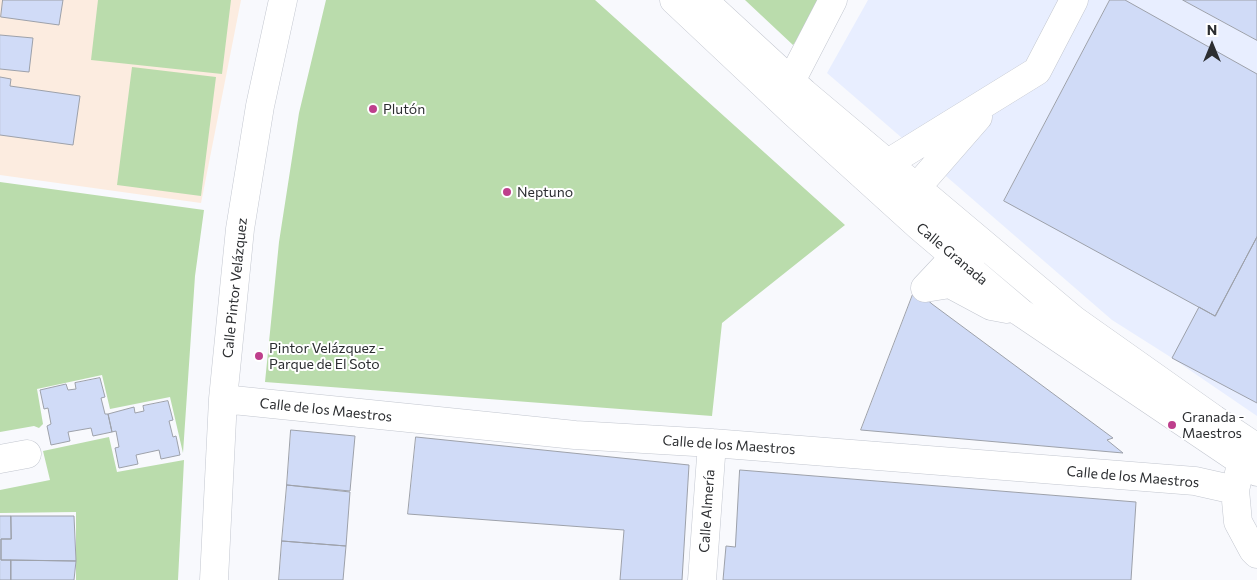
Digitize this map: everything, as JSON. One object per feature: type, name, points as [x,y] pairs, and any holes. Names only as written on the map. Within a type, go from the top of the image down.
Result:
[{"type":"street","name":"Calle Pintor Velázquez","points":[[214,580],[223,399],[240,229],[260,106],[283,0]]},
{"type":"street","name":"Calle Granada","points":[[674,0],[792,112],[903,213],[1020,312],[1252,461]]},
{"type":"street","name":"Calle Granada","points":[[703,0],[791,80],[1074,320],[1214,419],[1252,461]]},
{"type":"street","points":[[791,80],[833,0]]},
{"type":"street","points":[[888,163],[1037,71],[1074,0]]},
{"type":"street","points":[[860,174],[899,190],[917,187],[995,98]]},
{"type":"street","points":[[903,213],[924,255],[924,291]]},
{"type":"street","points":[[924,291],[955,256],[964,253],[1074,320]]},
{"type":"street","points":[[924,291],[950,284],[991,306],[1020,312]]},
{"type":"street","name":"Calle de los Maestros","points":[[223,399],[575,435],[712,443],[1195,481],[1235,490]]},
{"type":"street","name":"Calle Almería","points":[[702,580],[712,443]]},
{"type":"street","points":[[0,459],[28,454]]},
{"type":"street","points":[[1252,461],[1235,490],[1238,522],[1257,554]]},
{"type":"shaded area","points":[[0,0],[241,0],[201,203],[0,175]]},
{"type":"shaded area","points":[[868,0],[1257,0],[1257,416],[1112,320],[827,73]]},
{"type":"green space","points":[[98,0],[231,0],[222,74],[91,60]]},
{"type":"green space","points":[[326,0],[595,0],[845,225],[722,323],[712,416],[265,382],[279,242],[299,113]]},
{"type":"green space","points":[[745,0],[828,0],[793,45]]},
{"type":"green space","points":[[132,67],[216,77],[201,196],[117,185]]},
{"type":"green space","points":[[0,182],[204,210],[195,276],[183,453],[170,397],[110,409],[102,375],[37,389],[43,424],[39,428],[34,426],[0,432]]},
{"type":"green space","points":[[109,437],[117,472],[184,460],[178,580],[76,580],[76,512],[0,513],[0,490],[50,480],[43,451]]},
{"type":"building","points":[[3,0],[63,0],[59,25],[1,17]]},
{"type":"building","points":[[1110,0],[1125,0],[1257,74],[1257,237],[1215,316],[1004,201]]},
{"type":"building","points":[[1183,0],[1257,0],[1257,40]]},
{"type":"building","points":[[0,35],[33,38],[29,72],[0,69]]},
{"type":"building","points":[[0,77],[11,79],[10,86],[80,96],[73,145],[0,135]]},
{"type":"building","points":[[1257,237],[1257,403],[1172,358],[1199,307],[1215,316]]},
{"type":"building","points":[[915,289],[932,304],[1113,438],[1107,440],[1123,453],[861,430]]},
{"type":"building","points":[[100,378],[105,397],[101,398],[105,414],[108,414],[112,432],[93,436],[91,428],[68,432],[70,441],[51,445],[47,426],[51,424],[48,408],[44,409],[40,390],[66,384],[68,390],[76,389],[75,383]]},
{"type":"building","points":[[168,401],[173,420],[169,421],[173,437],[176,436],[180,455],[161,459],[159,450],[136,455],[138,464],[119,468],[115,448],[119,447],[116,431],[112,432],[108,414],[134,407],[135,413],[144,411],[143,406]]},
{"type":"building","points":[[291,430],[355,436],[350,491],[287,485]]},
{"type":"building","points":[[416,437],[689,465],[682,580],[620,580],[624,530],[408,514]]},
{"type":"building","points":[[740,470],[1136,502],[1131,580],[723,580],[726,546],[735,547]]},
{"type":"building","points":[[287,485],[350,492],[346,546],[282,541]]},
{"type":"building","points":[[0,516],[11,516],[11,539],[1,539],[1,560],[11,560],[11,580],[0,580]]},
{"type":"building","points":[[11,516],[74,516],[76,561],[1,560],[1,539],[11,539]]},
{"type":"building","points":[[282,541],[346,546],[343,580],[279,580]]},
{"type":"building","points":[[11,560],[76,561],[74,580],[11,580]]},
{"type":"place","name":"Plutón","points":[[373,109]]},
{"type":"place","name":"Neptuno","points":[[507,192]]},
{"type":"place","name":"Pintor Velázquez - Parque de El Soto","points":[[259,356]]},
{"type":"place","name":"Granada - Maestros","points":[[1172,425]]}]
